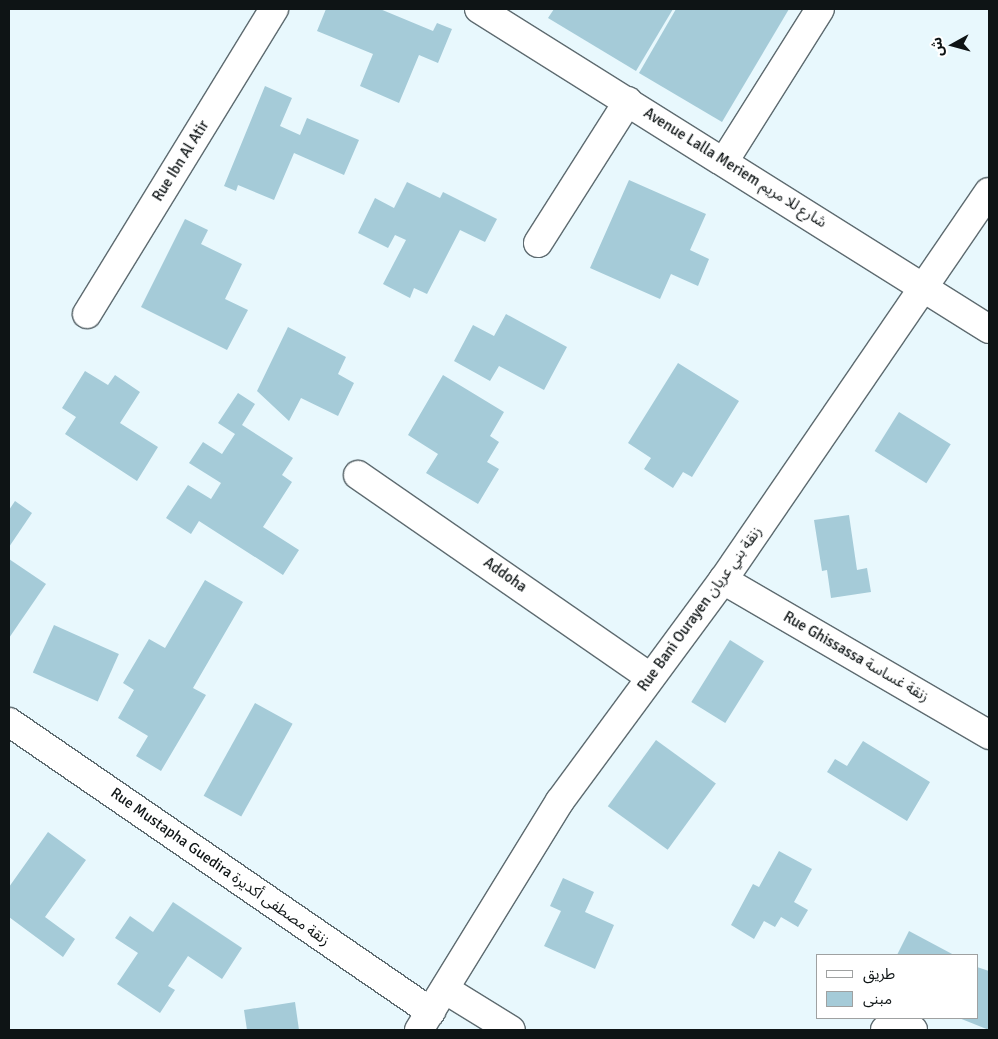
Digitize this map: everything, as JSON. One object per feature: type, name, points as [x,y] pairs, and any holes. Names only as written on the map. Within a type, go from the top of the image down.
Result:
[{"type":"street","name":"Rue Ibn Al Atir","points":[[88,314],[274,9]]},
{"type":"street","name":"Avenue Lalla Meriem شارع للا مريم","points":[[480,9],[725,160],[923,288],[989,328]]},
{"type":"street","points":[[725,160],[820,9]]},
{"type":"street","points":[[538,243],[628,101]]},
{"type":"street","name":"Rue Bani Ourayen زنقة بني عريان","points":[[432,1011],[560,801],[650,677],[724,580],[989,192]]},
{"type":"street","name":"Addoha","points":[[358,475],[650,677]]},
{"type":"street","name":"Rue Ghissassa زنقة غساسة","points":[[724,580],[989,735]]},
{"type":"street","name":"Rue Mustapha Guedira زنقة مصطفى أكديرة","points":[[9,722],[432,1011],[512,1030]]},
{"type":"street","points":[[885,1030],[914,1030]]},
{"type":"building","points":[[326,9],[380,9],[433,31],[437,23],[452,29],[438,63],[419,55],[399,103],[360,86],[373,54],[317,31]]},
{"type":"building","points":[[554,9],[673,9],[636,71],[548,18]]},
{"type":"building","points":[[676,9],[789,9],[722,122],[639,73]]},
{"type":"building","points":[[265,86],[292,98],[280,126],[300,135],[307,118],[359,140],[344,175],[294,153],[274,200],[238,185],[236,191],[224,186]]},
{"type":"building","points":[[629,180],[706,214],[690,250],[709,259],[698,286],[671,274],[660,299],[590,268]]},
{"type":"building","points":[[407,182],[440,198],[443,192],[497,219],[485,242],[460,230],[427,294],[414,288],[410,298],[383,284],[406,240],[395,235],[388,248],[358,233],[375,198],[394,208]]},
{"type":"building","points":[[185,219],[208,230],[201,244],[242,264],[225,299],[248,310],[227,350],[141,307]]},
{"type":"building","points":[[506,314],[567,347],[544,390],[499,366],[490,381],[454,361],[473,325],[494,336]]},
{"type":"building","points":[[288,327],[346,357],[338,374],[354,383],[338,416],[301,398],[289,421],[257,391]]},
{"type":"building","points":[[678,363],[739,401],[692,477],[683,472],[673,488],[644,469],[651,458],[628,443]]},
{"type":"building","points":[[85,371],[108,385],[115,375],[140,392],[120,423],[158,447],[137,481],[65,434],[76,417],[62,408]]},
{"type":"building","points":[[443,375],[504,412],[490,436],[499,442],[487,462],[499,469],[478,504],[426,473],[438,454],[408,435]]},
{"type":"building","points":[[238,393],[255,404],[242,425],[293,458],[282,475],[292,482],[263,527],[299,550],[283,575],[199,521],[191,534],[166,518],[188,485],[211,499],[221,483],[189,463],[203,442],[222,454],[235,434],[218,423]]},
{"type":"building","points":[[899,412],[951,444],[926,483],[875,451]]},
{"type":"building","points":[[15,501],[32,513],[9,547],[9,510]]},
{"type":"building","points":[[849,515],[857,570],[867,568],[871,592],[831,598],[827,570],[822,571],[814,520]]},
{"type":"building","points":[[9,559],[46,584],[9,638]]},
{"type":"building","points":[[205,580],[243,602],[193,688],[206,695],[161,771],[136,756],[148,736],[118,718],[134,690],[123,683],[149,639],[165,648]]},
{"type":"building","points":[[54,625],[119,654],[98,701],[33,673]]},
{"type":"building","points":[[730,640],[764,661],[725,723],[691,702]]},
{"type":"building","points":[[255,703],[293,724],[241,817],[204,796]]},
{"type":"building","points":[[656,740],[716,783],[668,850],[608,806]]},
{"type":"building","points":[[863,741],[930,782],[907,821],[827,772],[835,759],[847,766]]},
{"type":"building","points":[[48,832],[86,860],[45,917],[75,939],[63,957],[9,917],[9,887]]},
{"type":"building","points":[[779,851],[812,869],[794,902],[808,910],[798,927],[781,917],[775,927],[764,921],[754,939],[731,925],[753,884],[759,887]]},
{"type":"building","points":[[563,878],[594,892],[585,912],[614,925],[595,969],[544,946],[561,911],[550,906]]},
{"type":"building","points":[[173,902],[242,948],[222,979],[188,956],[168,986],[175,990],[160,1013],[117,984],[138,953],[115,938],[130,916],[153,932]]},
{"type":"building","points":[[909,931],[952,954],[898,954]]},
{"type":"building","points":[[978,967],[989,971],[989,1030],[962,1019],[978,1019]]},
{"type":"building","points":[[295,1002],[299,1030],[247,1030],[244,1010]]}]
